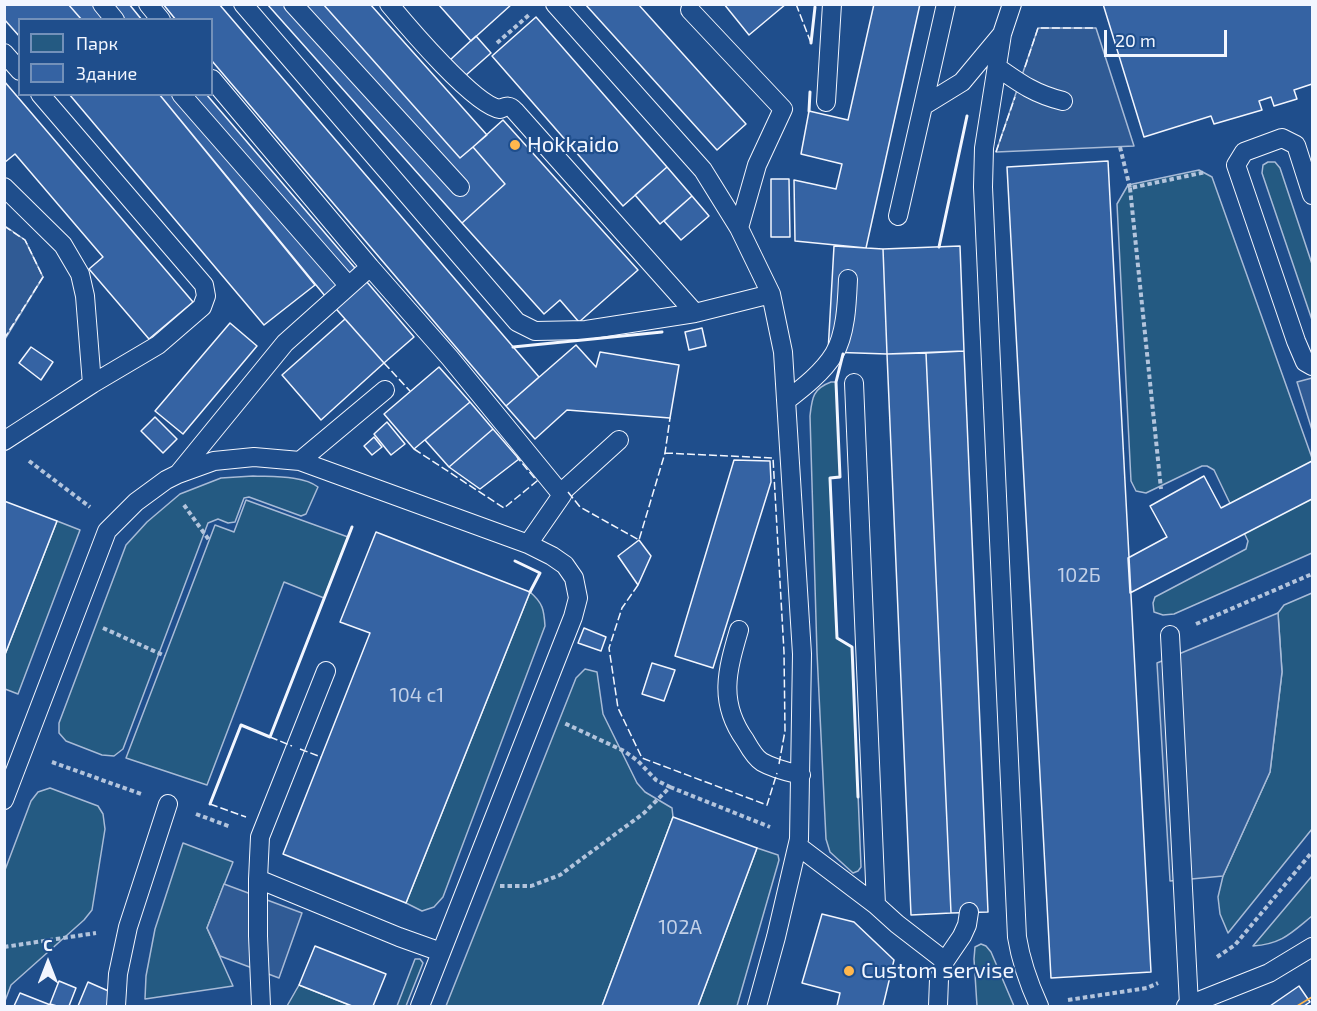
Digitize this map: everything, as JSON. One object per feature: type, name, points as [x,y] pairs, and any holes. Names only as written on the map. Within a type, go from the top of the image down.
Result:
[{"type":"lane","points":[[102,4],[113,18]]},
{"type":"lane","points":[[148,4],[159,18]]},
{"type":"lane","points":[[243,4],[517,322],[536,331],[586,330],[695,313],[771,294]]},
{"type":"lane","points":[[293,4],[460,187]]},
{"type":"lane","points":[[388,4],[456,78],[491,107],[500,109],[509,106],[515,111],[695,313]]},
{"type":"lane","points":[[555,4],[703,170],[740,228],[771,294],[783,352],[802,654],[799,842],[757,1006]]},
{"type":"lane","points":[[826,102],[832,4]]},
{"type":"lane","points":[[898,216],[946,4]]},
{"type":"lane","points":[[1012,4],[1002,34],[984,148],[983,199],[1017,938],[1026,975],[1039,1006]]},
{"type":"lane","points":[[690,10],[783,109],[758,165],[740,228]]},
{"type":"lane","points":[[923,106],[962,82],[1002,34]]},
{"type":"lane","points":[[4,53],[18,69]]},
{"type":"lane","points":[[997,67],[1027,88],[1048,97],[1063,100]]},
{"type":"lane","points":[[213,80],[370,267],[450,358],[562,495]]},
{"type":"lane","points":[[4,441],[92,384],[158,345],[202,307],[206,296],[204,285],[42,96]]},
{"type":"lane","points":[[183,96],[348,285]]},
{"type":"lane","points":[[1312,195],[1296,145],[1282,138],[1244,152],[1236,165],[1296,341],[1305,362],[1312,366]]},
{"type":"lane","points":[[4,187],[63,245],[80,274],[85,296],[92,384]]},
{"type":"lane","points":[[172,477],[285,343],[370,267]]},
{"type":"lane","points":[[787,400],[816,375],[835,353],[846,309],[848,279]]},
{"type":"lane","points":[[854,383],[876,905]]},
{"type":"lane","points":[[300,461],[386,390]]},
{"type":"lane","points":[[528,544],[566,489],[619,440]]},
{"type":"lane","points":[[4,800],[106,531],[135,502],[172,477],[213,461],[254,457],[300,461],[528,544],[566,565],[574,578],[578,598],[573,617],[420,1006]]},
{"type":"lane","points":[[740,630],[726,682],[728,708],[737,730],[759,761],[778,770],[801,775]]},
{"type":"lane","points":[[1170,635],[1188,970],[1187,1006],[1269,973],[1312,947]]},
{"type":"lane","points":[[261,1006],[258,936],[260,837],[327,671]]},
{"type":"lane","points":[[116,1006],[117,974],[128,927],[168,804]]},
{"type":"lane","points":[[799,842],[945,961]]},
{"type":"lane","points":[[258,879],[441,952]]},
{"type":"lane","points":[[938,1006],[939,979],[945,961],[967,925],[969,912]]},
{"type":"path","points":[[497,43],[532,12]]},
{"type":"path","points":[[1120,147],[1130,188],[1161,489]]},
{"type":"path","points":[[1130,188],[1236,165]]},
{"type":"path","points":[[22,456],[94,510],[103,521],[106,531]]},
{"type":"path","points":[[172,477],[209,540]]},
{"type":"path","points":[[1170,635],[1312,574]]},
{"type":"path","points":[[75,616],[165,656]]},
{"type":"path","points":[[536,710],[624,751],[638,761],[656,780],[799,842]]},
{"type":"path","points":[[23,751],[105,781]]},
{"type":"path","points":[[468,883],[531,886],[560,875],[644,813],[670,787]]},
{"type":"path","points":[[1039,1006],[1147,988],[1216,958],[1235,945],[1312,852]]},
{"type":"path","points":[[4,948],[128,927]]},
{"type":"green space","points":[[1275,162],[1280,168],[1312,264],[1312,320],[1262,173],[1263,165]]},
{"type":"green space","points":[[1199,170],[1212,177],[1312,458],[1312,553],[1174,614],[1163,615],[1154,612],[1155,597],[1246,549],[1248,541],[1214,470],[1207,466],[1202,466],[1146,493],[1136,491],[1131,481],[1117,204],[1128,185]]},
{"type":"green space","points":[[836,382],[840,477],[830,478],[837,638],[852,647],[861,867],[853,873],[830,852],[826,839],[817,653],[810,416],[814,395],[820,388]]},
{"type":"green space","points":[[253,476],[304,480],[318,487],[306,514],[301,516],[249,497],[244,498],[235,522],[228,523],[218,519],[208,523],[123,749],[114,756],[102,755],[66,741],[59,733],[59,723],[126,545],[147,522],[180,494],[221,478]]},
{"type":"green space","points":[[246,500],[348,537],[324,598],[284,582],[207,785],[126,758],[215,525],[234,532]]},
{"type":"green space","points":[[57,521],[80,530],[18,694],[5,689],[4,657]]},
{"type":"green space","points":[[530,592],[542,607],[545,626],[443,897],[434,907],[422,911],[406,903]]},
{"type":"green space","points":[[1312,593],[1312,829],[1228,933],[1220,914],[1218,897],[1223,876],[1270,772],[1282,672],[1278,613],[1284,605]]},
{"type":"green space","points":[[585,669],[597,672],[603,714],[637,783],[645,792],[672,808],[673,817],[602,1006],[446,1006],[576,678]]},
{"type":"green space","points":[[50,788],[98,806],[103,814],[105,829],[92,910],[84,920],[11,985],[5,1001],[5,870],[31,801],[38,792]]},
{"type":"green space","points":[[183,843],[233,862],[207,928],[233,986],[145,999],[146,976],[155,929]]},
{"type":"green space","points":[[757,848],[778,855],[779,860],[737,1006],[698,1006]]},
{"type":"green space","points":[[1312,876],[1312,916],[1279,940],[1253,946]]},
{"type":"green space","points":[[981,944],[991,952],[1014,1006],[977,1006],[974,959],[975,947]]},
{"type":"green space","points":[[415,959],[420,959],[423,963],[406,1006],[397,1006]]},
{"type":"green space","points":[[299,985],[352,1006],[287,1006]]},
{"type":"shaded area","points":[[1038,28],[1096,28],[1134,146],[996,152]]},
{"type":"shaded area","points":[[5,226],[25,240],[43,277],[5,339]]},
{"type":"shaded area","points":[[1312,378],[1312,430],[1297,382]]},
{"type":"shaded area","points":[[1278,613],[1282,672],[1270,772],[1223,876],[1170,881],[1157,663]]},
{"type":"shaded area","points":[[224,884],[302,913],[279,978],[220,956],[207,928]]},
{"type":"building","points":[[4,4],[68,4],[80,18],[18,18],[18,35],[4,19]]},
{"type":"building","points":[[68,4],[129,4],[140,18],[80,18]]},
{"type":"building","points":[[163,4],[219,4],[539,377],[506,406],[213,62],[213,18],[174,18]]},
{"type":"building","points":[[267,4],[323,4],[460,158],[473,147],[505,184],[462,223]]},
{"type":"building","points":[[323,4],[370,4],[487,135],[460,158]]},
{"type":"building","points":[[438,4],[512,4],[471,41]]},
{"type":"building","points":[[585,4],[638,4],[746,124],[717,150]]},
{"type":"building","points":[[724,4],[786,4],[749,35]]},
{"type":"building","points":[[874,4],[920,4],[866,248],[795,241],[794,180],[836,189],[842,164],[801,154],[809,111],[848,120]]},
{"type":"building","points":[[1103,4],[1312,4],[1312,84],[1294,90],[1297,99],[1274,106],[1271,97],[1259,101],[1262,110],[1214,124],[1211,116],[1144,137]]},
{"type":"building","points":[[536,17],[667,167],[623,206],[492,56]]},
{"type":"building","points":[[476,36],[491,53],[465,76],[450,60]]},
{"type":"building","points":[[4,81],[193,302],[149,339],[89,269],[103,257],[15,154],[4,163]]},
{"type":"building","points":[[71,96],[161,96],[315,285],[264,325]]},
{"type":"building","points":[[161,96],[208,96],[414,337],[384,363],[330,302]]},
{"type":"building","points":[[503,120],[638,270],[579,322],[560,300],[544,314],[462,223],[505,184],[473,147]]},
{"type":"building","points":[[1108,161],[1151,972],[1051,978],[1007,167]]},
{"type":"building","points":[[667,167],[692,196],[660,224],[635,195]]},
{"type":"building","points":[[771,179],[789,179],[790,237],[771,237]]},
{"type":"building","points":[[692,196],[709,216],[681,240],[664,221]]},
{"type":"building","points":[[834,246],[883,249],[887,354],[828,352]]},
{"type":"building","points":[[960,246],[964,351],[887,354],[883,249]]},
{"type":"building","points":[[345,319],[384,363],[321,420],[282,375]]},
{"type":"building","points":[[230,323],[257,346],[183,434],[155,411]]},
{"type":"building","points":[[702,328],[706,346],[689,350],[685,332]]},
{"type":"building","points":[[576,345],[596,367],[600,352],[679,365],[670,418],[567,410],[535,439],[506,406]]},
{"type":"building","points":[[31,347],[53,362],[41,380],[19,363]]},
{"type":"building","points":[[964,351],[988,912],[951,913],[926,353]]},
{"type":"building","points":[[926,353],[951,913],[911,915],[887,354]]},
{"type":"building","points":[[439,367],[470,402],[414,449],[384,414]]},
{"type":"building","points":[[470,402],[493,429],[449,467],[425,440]]},
{"type":"building","points":[[155,417],[177,439],[163,453],[141,431]]},
{"type":"building","points":[[387,422],[405,444],[391,455],[374,434]]},
{"type":"building","points":[[493,429],[519,459],[480,489],[449,467]]},
{"type":"building","points":[[374,437],[382,447],[372,455],[364,446]]},
{"type":"building","points":[[734,460],[770,461],[771,482],[713,668],[675,656]]},
{"type":"building","points":[[1312,461],[1312,499],[1130,593],[1128,558],[1167,537],[1150,506],[1204,476],[1221,508]]},
{"type":"building","points":[[4,501],[57,521],[4,657]]},
{"type":"building","points":[[376,532],[530,592],[406,903],[283,854],[370,633],[340,622]]},
{"type":"building","points":[[639,540],[651,556],[638,585],[618,556]]},
{"type":"building","points":[[584,628],[606,637],[601,651],[578,643]]},
{"type":"building","points":[[652,663],[675,670],[664,701],[642,694]]},
{"type":"building","points":[[673,817],[757,848],[698,1006],[602,1006]]},
{"type":"building","name":"Custom servise","points":[[822,914],[854,922],[894,960],[883,1006],[837,1006],[840,993],[802,983]]},
{"type":"building","points":[[315,946],[386,974],[373,1006],[352,1006],[299,985]]},
{"type":"building","points":[[59,981],[76,988],[69,1006],[50,1004]]},
{"type":"building","points":[[88,982],[113,993],[107,1006],[78,1006]]},
{"type":"building","points":[[1299,986],[1310,1002],[1304,1006],[1270,1006]]},
{"type":"building","points":[[20,993],[53,1006],[14,1006]]},
{"type":"fence","points":[[796,4],[811,43]]},
{"type":"fence","points":[[1025,67],[1038,28],[1096,28]]},
{"type":"fence","points":[[996,152],[1015,97]]},
{"type":"fence","points":[[4,226],[25,240],[43,277],[4,339]]},
{"type":"fence","points":[[384,363],[410,391]]},
{"type":"fence","points":[[568,492],[580,507],[639,540],[665,453],[670,418]]},
{"type":"fence","points":[[414,449],[504,508],[537,481],[517,457]]},
{"type":"fence","points":[[665,453],[773,458],[784,652],[785,731],[779,764]]},
{"type":"fence","points":[[638,585],[622,608],[609,648],[618,708],[642,758],[767,805],[777,773]]},
{"type":"fence","points":[[270,737],[292,746]]},
{"type":"fence","points":[[300,749],[321,757]]},
{"type":"fence","points":[[210,804],[246,817]]},
{"type":"wall","points":[[811,43],[815,7]]},
{"type":"wall","points":[[809,111],[810,92]]},
{"type":"wall","points":[[939,247],[967,116]]},
{"type":"wall","points":[[513,347],[662,332]]},
{"type":"wall","points":[[843,354],[836,382],[840,477],[830,478],[837,638],[852,647],[858,797]]},
{"type":"wall","points":[[210,804],[241,725],[270,737],[352,527]]},
{"type":"wall","points":[[515,561],[540,573],[530,592]]},
{"type":"power","points":[[1297,1006],[1312,997]]},
{"type":"place","name":"Hokkaido","points":[[515,145]]},
{"type":"place","name":"Custom servise","points":[[849,971]]}]
